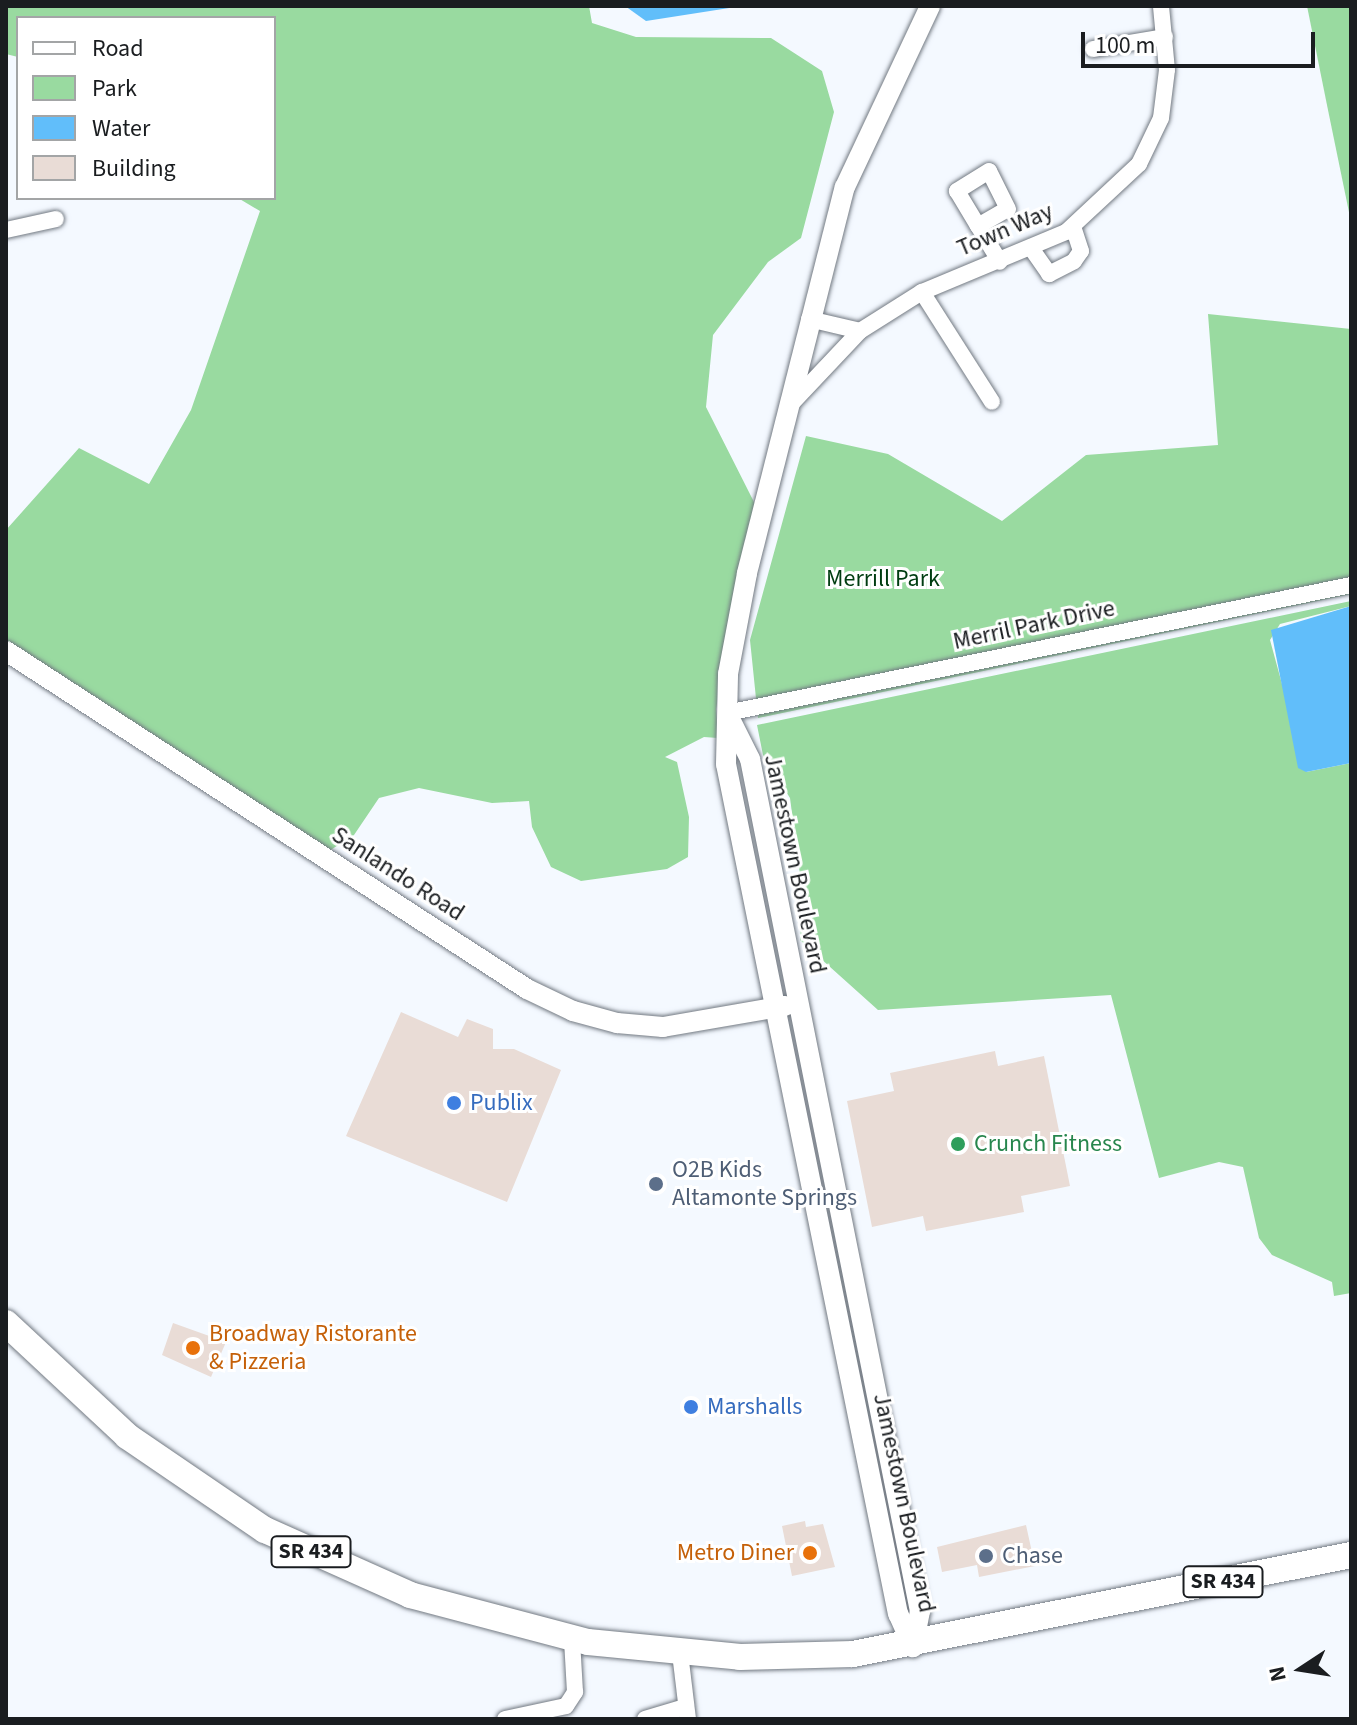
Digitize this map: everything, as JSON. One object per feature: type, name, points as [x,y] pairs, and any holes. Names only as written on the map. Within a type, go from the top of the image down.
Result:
[{"type":"main road","name":"SR 434","points":[[6,1323],[136,1443],[265,1530],[410,1595],[572,1640],[680,1653],[822,1657],[913,1647],[1351,1555]]},
{"type":"street","name":"Jamestown Boulevard","points":[[913,1647],[898,1614],[726,764],[728,674],[747,573],[809,319],[845,187],[930,6]]},
{"type":"street","name":"Town Way","points":[[789,406],[860,331],[922,292],[1000,262],[1073,227],[1139,164],[1161,118],[1165,37],[1161,6]]},
{"type":"street","points":[[1093,49],[1165,37]]},
{"type":"street","points":[[978,226],[1005,214],[1008,199],[989,171],[957,191],[978,226],[1000,262]]},
{"type":"street","points":[[6,230],[56,219]]},
{"type":"street","points":[[1031,248],[1044,272],[1062,268],[1080,256],[1073,227]]},
{"type":"street","points":[[922,292],[992,402]]},
{"type":"street","points":[[809,319],[860,331]]},
{"type":"street","name":"Merril Park Drive","points":[[727,713],[1351,585]]},
{"type":"street","name":"Sanlando Road","points":[[6,651],[527,989],[573,1011],[663,1027],[797,1003]]},
{"type":"street","name":"Jamestown Boulevard","points":[[727,713],[750,759],[920,1611],[913,1647]]},
{"type":"street","points":[[505,1719],[566,1706],[575,1692],[572,1640]]},
{"type":"street","points":[[645,1719],[686,1713],[680,1653]]},
{"type":"green space","points":[[6,6],[589,6],[592,23],[636,37],[771,38],[822,71],[834,112],[801,238],[768,262],[713,335],[706,407],[755,504],[716,709],[718,738],[704,737],[665,757],[677,762],[689,817],[688,857],[667,869],[581,881],[551,867],[532,827],[529,801],[492,803],[419,788],[379,798],[354,835],[329,851],[6,641],[6,530],[79,448],[149,484],[191,410],[260,211],[241,200],[276,200],[276,16],[16,16],[16,56],[6,54]]},
{"type":"green space","points":[[1307,6],[1351,6],[1351,222],[1328,110]]},
{"type":"green space","name":"Merrill Park","points":[[1208,314],[1351,329],[1351,594],[758,718],[750,640],[806,436],[888,454],[1002,521],[1086,455],[1218,445]]},
{"type":"green space","points":[[1351,601],[1351,606],[1280,624],[1270,640],[1306,772],[1351,763],[1351,1293],[1334,1296],[1332,1282],[1272,1255],[1259,1238],[1243,1167],[1219,1162],[1159,1178],[1111,995],[878,1010],[800,940],[803,898],[790,798],[763,755],[757,725]]},
{"type":"water","points":[[625,6],[742,6],[646,21]]},
{"type":"water","points":[[1351,606],[1351,763],[1306,772],[1298,768],[1271,630]]},
{"type":"building","name":"Publix","points":[[401,1012],[458,1037],[467,1019],[493,1029],[493,1049],[514,1049],[561,1070],[507,1202],[346,1136]]},
{"type":"building","name":"Crunch Fitness","points":[[995,1051],[998,1066],[1044,1056],[1070,1186],[1021,1196],[1024,1212],[926,1231],[923,1216],[872,1227],[847,1101],[894,1091],[890,1073]]},
{"type":"building","name":"Broadway Ristorante & Pizzeria","points":[[173,1323],[226,1342],[211,1377],[162,1355]]},
{"type":"building","name":"Metro Diner","points":[[805,1521],[806,1527],[823,1524],[835,1567],[792,1576],[782,1526]]},
{"type":"building","name":"Chase","points":[[1026,1525],[1035,1566],[979,1577],[977,1565],[942,1572],[937,1547]]},
{"type":"place","name":"Publix","points":[[454,1103]]},
{"type":"place","name":"Crunch Fitness","points":[[958,1144]]},
{"type":"place","name":"O2B Kids Altamonte Springs","points":[[656,1184]]},
{"type":"place","name":"Broadway Ristorante & Pizzeria","points":[[193,1348]]},
{"type":"place","name":"Marshalls","points":[[691,1407]]},
{"type":"place","name":"Metro Diner","points":[[810,1553]]},
{"type":"place","name":"Chase","points":[[986,1556]]}]
